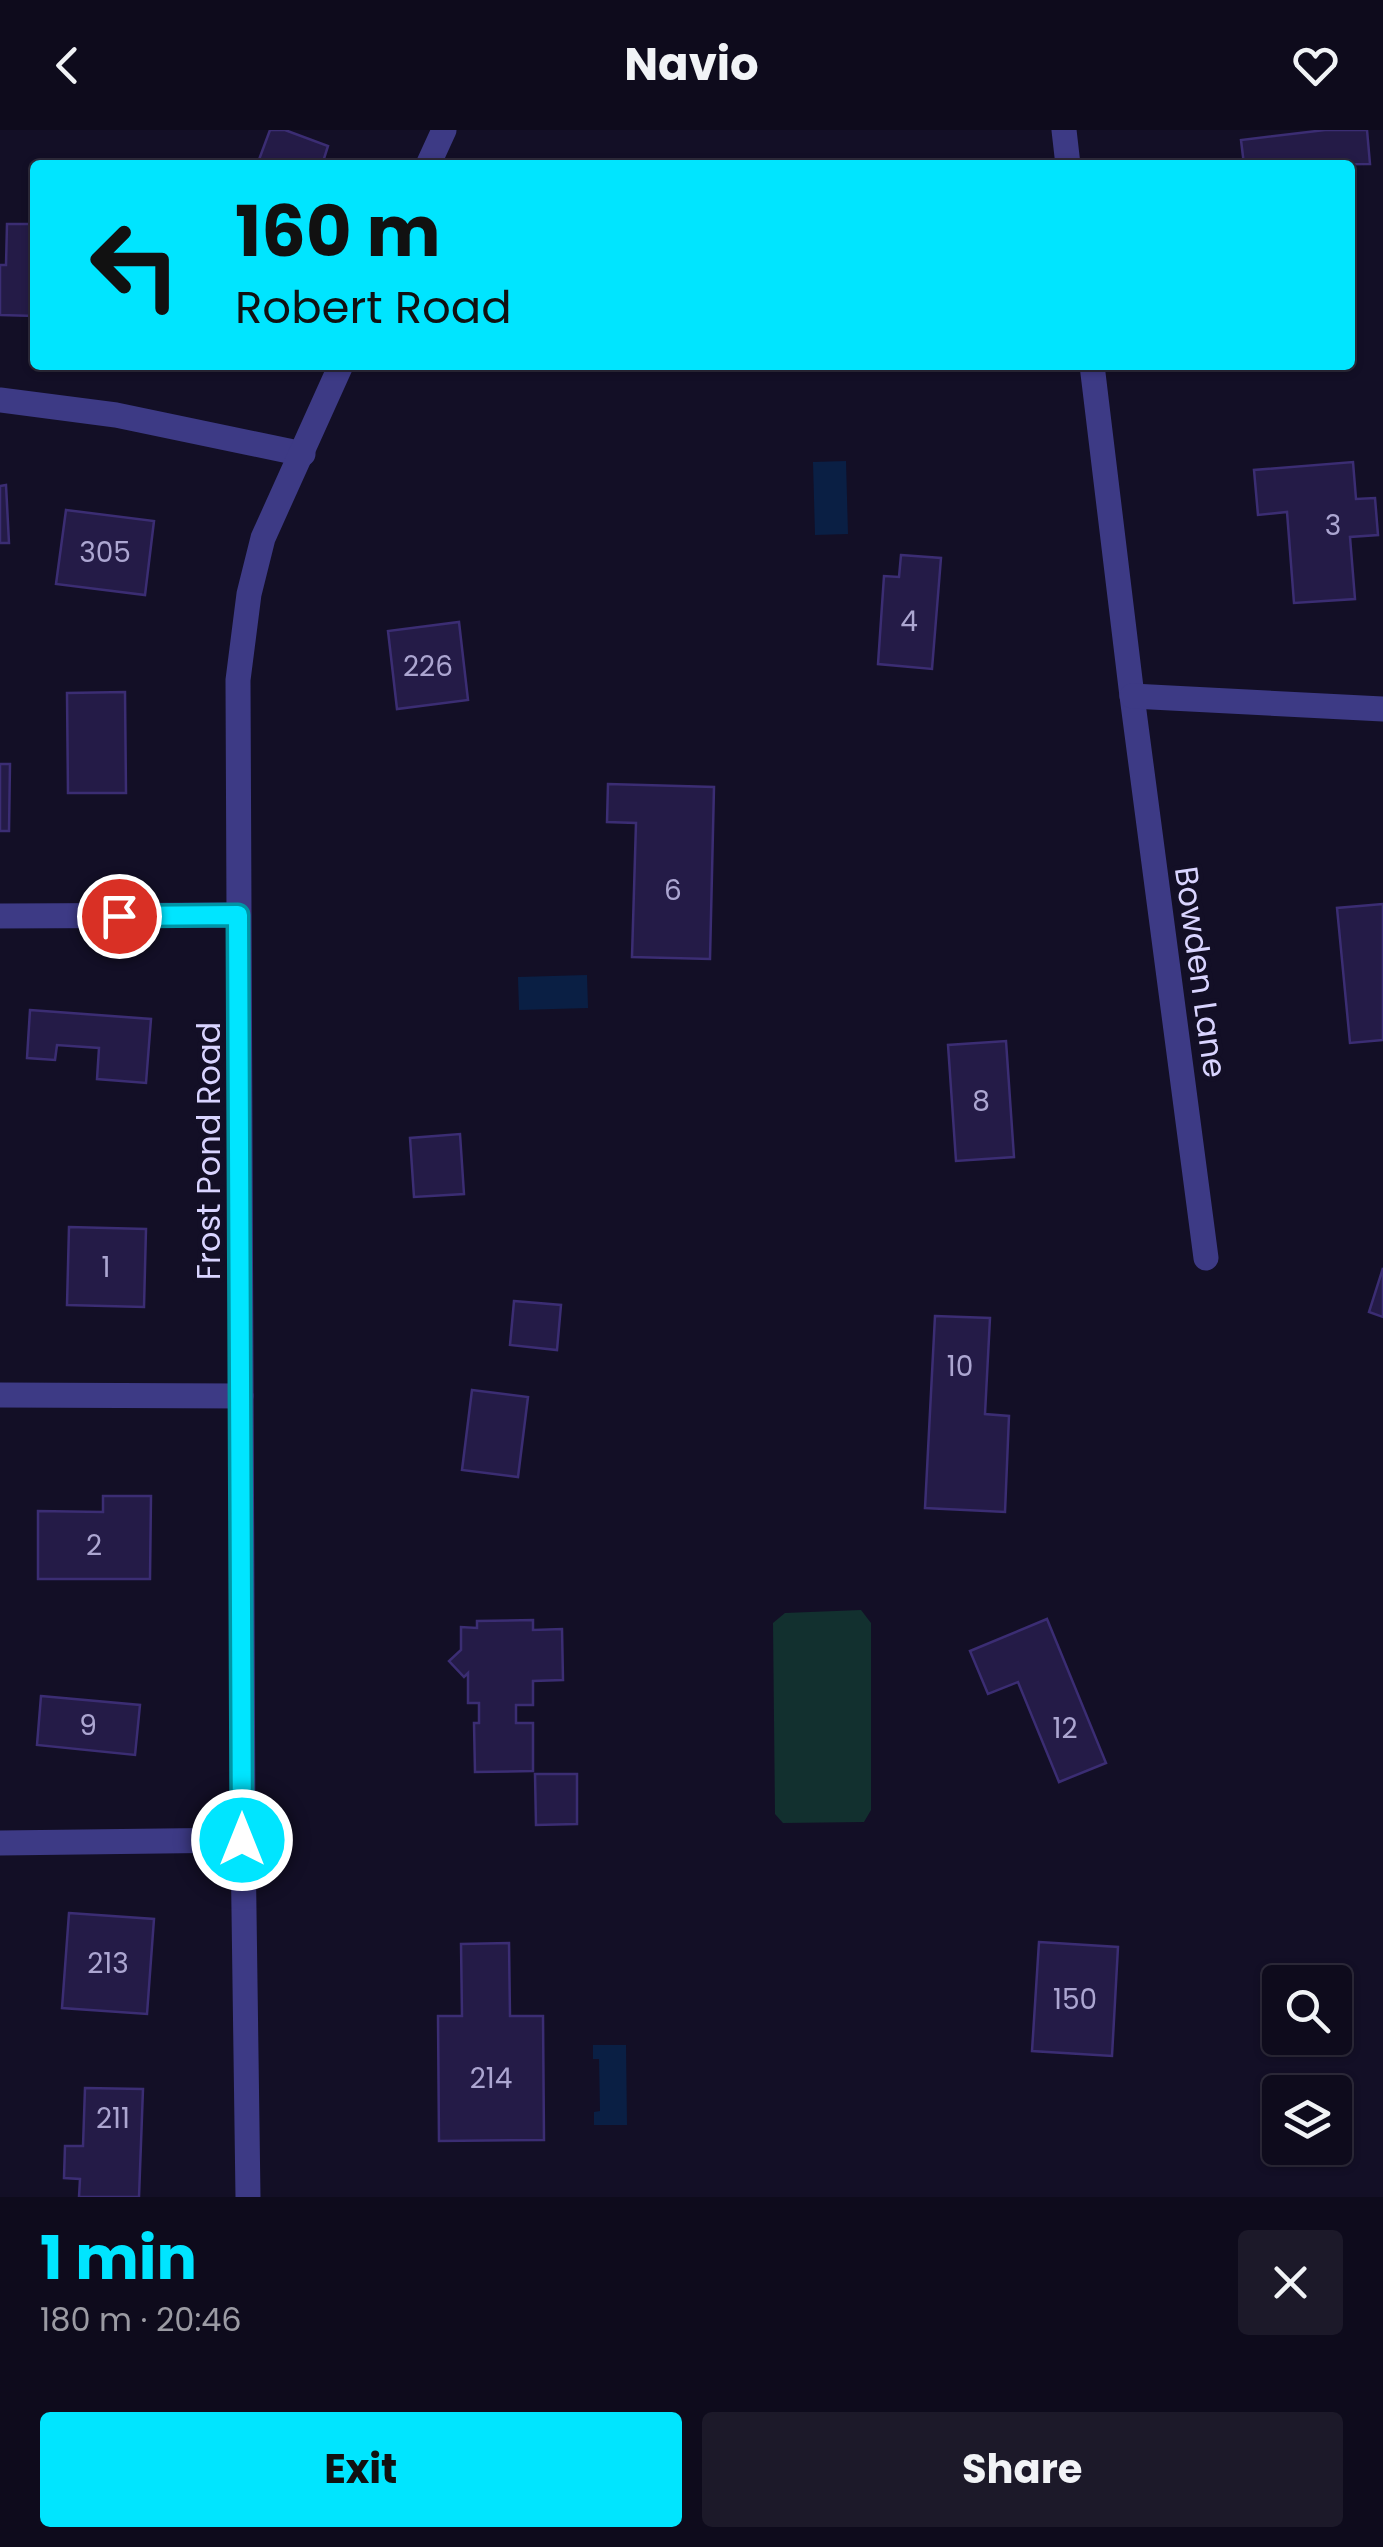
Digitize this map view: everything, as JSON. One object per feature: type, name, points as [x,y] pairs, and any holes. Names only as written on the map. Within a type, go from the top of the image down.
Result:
[{"type":"street","points":[[430,160],[444,130]]},
{"type":"street","points":[[1064,130],[1067,160]]},
{"type":"street","name":"Frost Pond Road","points":[[248,2197],[242,1840],[238,680],[248,594],[263,538],[340,370]]},
{"type":"street","name":"Bowden Lane","points":[[1093,370],[1206,1258]]},
{"type":"street","points":[[0,400],[116,415],[303,454]]},
{"type":"street","points":[[1132,696],[1383,709]]},
{"type":"street","points":[[0,916],[238,915]]},
{"type":"street","points":[[0,1395],[241,1396]]},
{"type":"street","points":[[0,1843],[242,1840]]},
{"type":"green space","points":[[861,1610],[871,1623],[871,1810],[864,1822],[783,1823],[775,1814],[773,1623],[785,1613]]},
{"type":"water","points":[[846,461],[848,534],[815,535],[813,462]]},
{"type":"water","points":[[587,975],[588,1008],[519,1010],[518,977]]},
{"type":"water","points":[[593,2045],[626,2045],[627,2125],[594,2125],[594,2112],[600,2111],[599,2059],[593,2059]]},
{"type":"building","points":[[270,130],[285,130],[328,146],[324,160],[259,160]]},
{"type":"building","points":[[1325,130],[1367,130],[1370,164],[1355,164],[1355,160],[1243,160],[1241,140]]},
{"type":"building","points":[[7,224],[30,224],[30,316],[0,315],[0,265],[6,265]]},
{"type":"building","points":[[1353,462],[1356,499],[1375,498],[1378,535],[1350,537],[1355,599],[1294,603],[1287,512],[1258,515],[1254,470]]},
{"type":"building","points":[[6,485],[9,543],[0,543],[0,486]]},
{"type":"building","points":[[66,510],[154,521],[145,595],[56,584]]},
{"type":"building","points":[[901,555],[941,558],[932,669],[878,664],[884,576],[899,577]]},
{"type":"building","points":[[459,622],[468,700],[397,709],[388,631]]},
{"type":"building","points":[[125,692],[126,793],[68,793],[67,693]]},
{"type":"building","points":[[0,764],[10,764],[9,831],[0,831]]},
{"type":"building","points":[[608,784],[714,787],[710,959],[632,957],[636,823],[607,822]]},
{"type":"building","points":[[1383,904],[1383,1040],[1350,1043],[1337,908]]},
{"type":"building","points":[[30,1010],[151,1019],[146,1083],[97,1079],[99,1048],[57,1045],[55,1060],[27,1058]]},
{"type":"building","points":[[1006,1041],[1014,1157],[956,1161],[948,1045]]},
{"type":"building","points":[[460,1134],[464,1194],[414,1197],[410,1138]]},
{"type":"building","points":[[69,1227],[146,1229],[144,1307],[67,1305]]},
{"type":"building","points":[[1383,1268],[1383,1317],[1369,1312]]},
{"type":"building","points":[[514,1301],[561,1305],[557,1350],[510,1345]]},
{"type":"building","points":[[935,1316],[990,1318],[985,1414],[1009,1416],[1005,1512],[925,1508]]},
{"type":"building","points":[[472,1390],[528,1397],[518,1477],[462,1470]]},
{"type":"building","points":[[103,1496],[151,1496],[150,1579],[38,1579],[38,1511],[103,1512]]},
{"type":"building","points":[[1047,1619],[1106,1763],[1059,1782],[1018,1682],[988,1694],[970,1651]]},
{"type":"building","points":[[533,1620],[533,1630],[562,1629],[563,1680],[533,1681],[533,1705],[516,1705],[516,1723],[533,1723],[533,1771],[475,1772],[474,1723],[479,1723],[479,1703],[468,1703],[468,1673],[464,1677],[449,1661],[461,1650],[461,1627],[477,1628],[477,1621]]},
{"type":"building","points":[[41,1696],[140,1705],[135,1755],[37,1745]]},
{"type":"building","points":[[535,1774],[577,1774],[577,1824],[536,1825]]},
{"type":"building","points":[[69,1913],[154,1919],[147,2014],[62,2008]]},
{"type":"building","points":[[1039,1942],[1118,1947],[1112,2056],[1032,2051]]},
{"type":"building","points":[[509,1943],[510,2016],[543,2016],[544,2140],[439,2141],[438,2016],[462,2016],[461,1944]]},
{"type":"building","points":[[85,2088],[143,2089],[139,2197],[79,2197],[80,2179],[64,2178],[65,2146],[83,2146]]},
{"type":"route","points":[[119,916],[238,915],[242,1840]]}]
